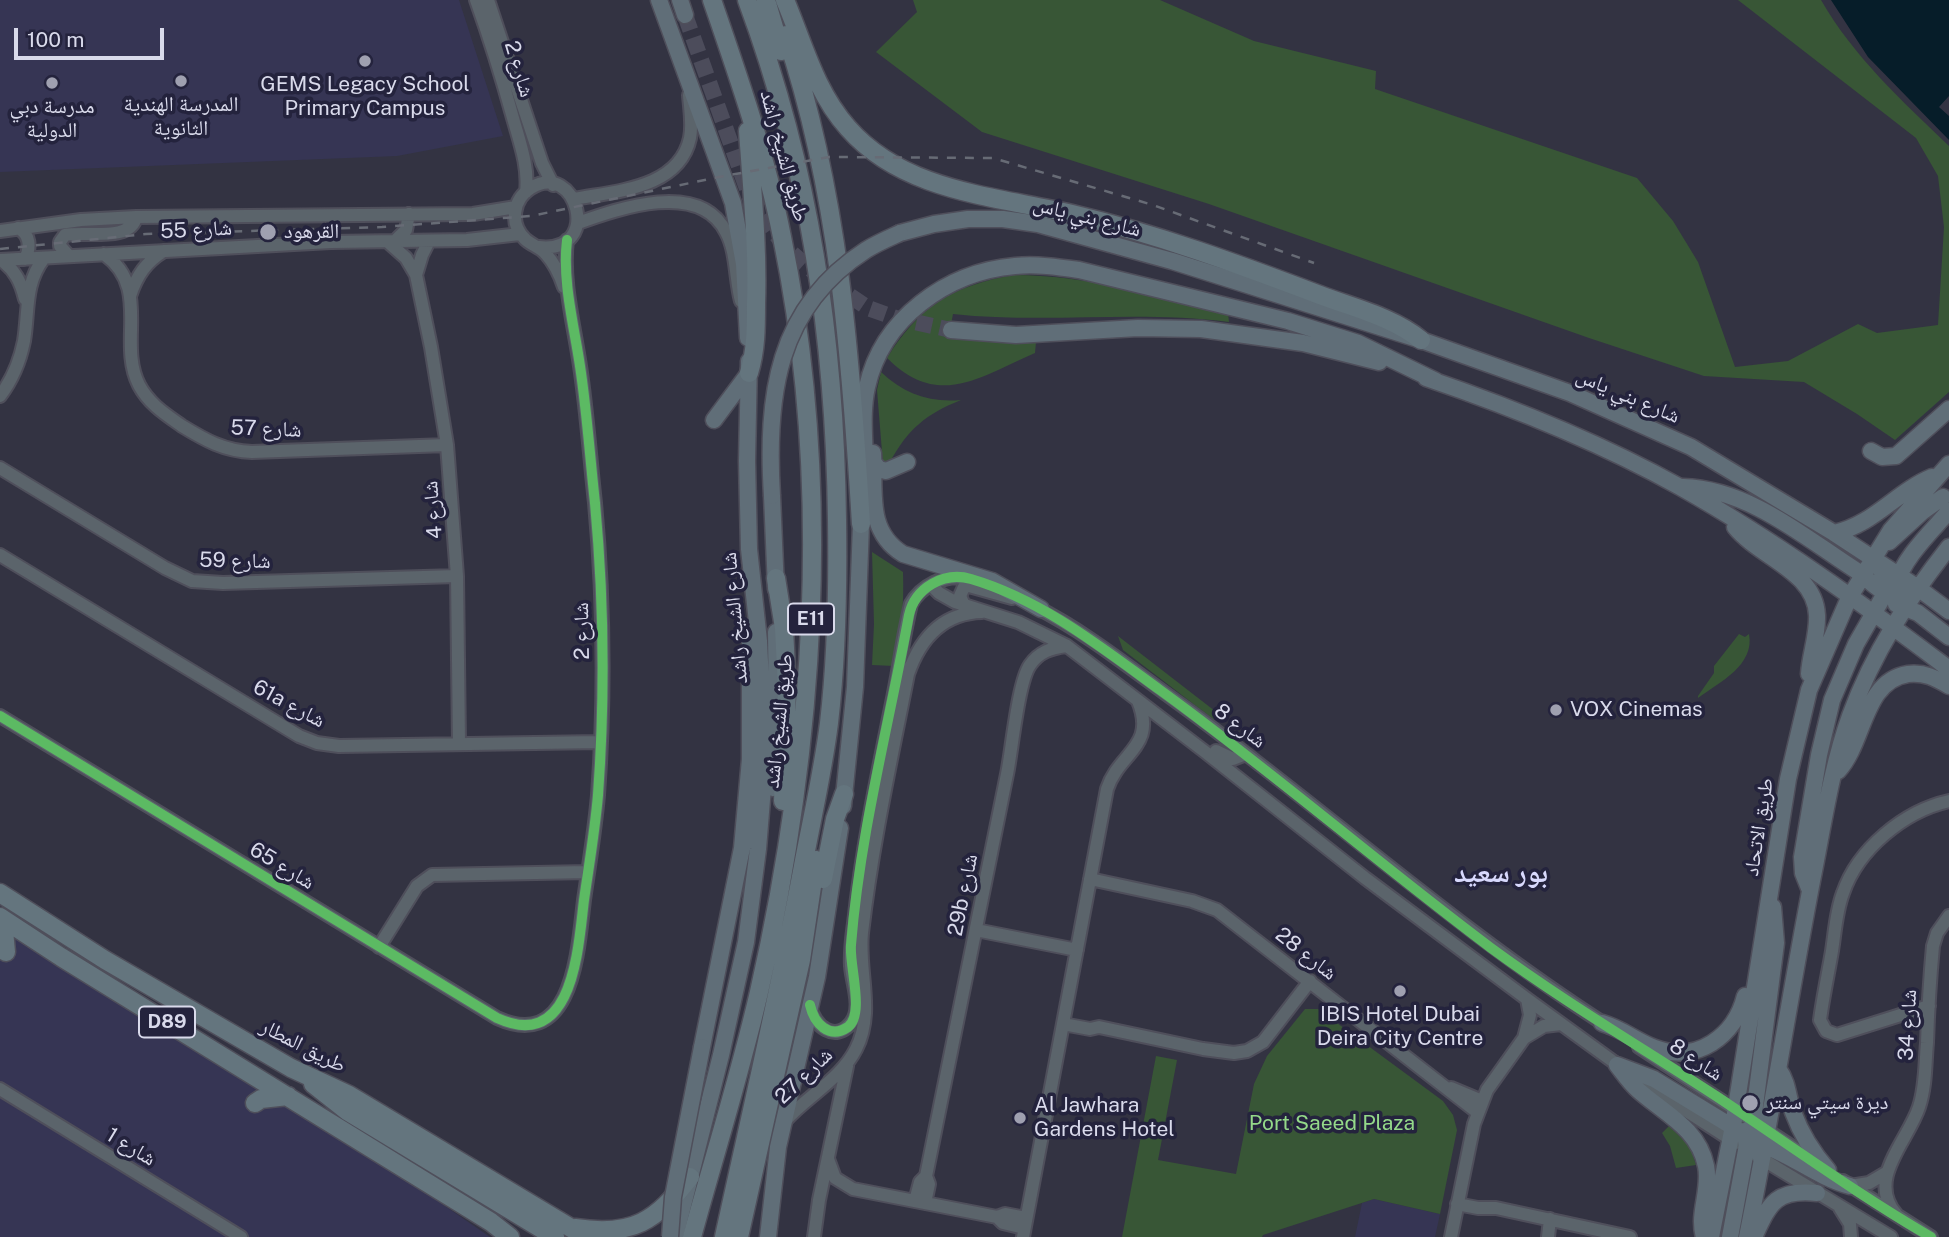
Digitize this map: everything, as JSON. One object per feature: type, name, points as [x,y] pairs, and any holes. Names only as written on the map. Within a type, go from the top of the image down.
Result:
[{"type":"highway","name":"طريق الشيخ راشد","points":[[692,1237],[758,996],[789,832],[804,714],[812,577],[810,469],[802,371],[789,270],[774,197],[746,100],[712,0]]},
{"type":"highway","name":"طريق الشيخ راشد","points":[[724,1237],[787,954],[825,749],[833,682],[837,606],[835,421],[823,298],[794,147],[747,0]]},
{"type":"highway","points":[[766,0],[792,91],[795,115],[794,147]]},
{"type":"highway","points":[[774,0],[806,103],[835,249],[852,381],[861,524]]},
{"type":"highway","points":[[785,0],[806,56],[834,110],[867,147],[909,173],[956,188],[1118,226],[1207,253],[1392,322],[1421,340]]},
{"type":"highway","points":[[746,100],[757,288],[755,343],[749,373]]},
{"type":"highway","points":[[776,578],[786,657],[787,717],[783,801],[789,832]]},
{"type":"highway","points":[[739,1237],[801,960],[820,830],[825,749]]},
{"type":"highway","points":[[801,960],[814,924],[832,831],[844,794]]},
{"type":"highway","name":"طريق المطار","points":[[0,893],[83,947],[508,1188],[562,1232],[586,1237]]},
{"type":"highway","points":[[1,918],[6,952]]},
{"type":"highway","name":"D89","points":[[1,918],[491,1222],[510,1237]]},
{"type":"highway","points":[[304,1074],[334,1102],[423,1156],[562,1232],[633,1228],[663,1211],[690,1177]]},
{"type":"highway","points":[[255,1103],[261,1099],[288,1096]]},
{"type":"highway","points":[[500,1167],[508,1188]]},
{"type":"highway","points":[[491,1222],[523,1237]]},
{"type":"main road","name":"شارع الشيخ راشد","points":[[659,0],[726,183],[738,223],[744,264],[749,373],[749,549],[761,662],[764,756],[758,849],[746,942],[721,1055],[672,1237]]},
{"type":"main road","name":"شارع بني ياس","points":[[746,942],[761,893],[773,788],[777,716],[776,578],[770,458],[774,388],[796,323],[816,294],[840,269],[868,248],[900,233],[968,219],[1003,219],[1038,224],[1172,261],[1421,340],[1570,393],[1691,447],[1834,534],[1877,554],[1898,575],[1949,611]]},
{"type":"main road","points":[[769,1237],[769,1219],[783,1124],[810,1005],[833,882],[859,633],[861,524],[866,508],[865,401],[873,367],[888,337],[923,299],[978,273],[1013,266],[1045,265],[1079,270],[1288,321],[1357,343],[1436,381]]},
{"type":"main road","points":[[951,330],[1016,335],[1138,328],[1235,332],[1337,350],[1436,381],[1560,428],[1679,487],[1729,516],[1849,597],[1888,602]]},
{"type":"main road","points":[[873,367],[871,403],[876,520],[885,539],[903,554],[992,581],[1035,606]]},
{"type":"main road","points":[[715,420],[749,373]]},
{"type":"main road","points":[[1871,451],[1882,457],[1896,456],[1949,409]]},
{"type":"main road","points":[[874,463],[879,469],[886,471],[907,462]]},
{"type":"main road","points":[[1834,534],[1868,521],[1910,488],[1943,469]]},
{"type":"main road","name":"طريق الاتحاد","points":[[1746,1237],[1749,1136],[1761,955],[1790,768],[1810,690],[1849,597],[1905,512],[1943,469]]},
{"type":"main road","points":[[1679,487],[1715,491],[1747,502],[1863,576],[1888,602],[1949,637]]},
{"type":"main road","points":[[1946,504],[1922,512],[1877,554],[1892,626],[1949,669]]},
{"type":"main road","points":[[1810,890],[1803,873],[1802,857],[1824,727],[1843,671],[1888,602],[1898,575],[1929,533],[1946,504]]},
{"type":"main road","points":[[1729,516],[1752,544],[1803,582],[1811,593],[1816,605],[1817,619],[1810,663],[1810,690]]},
{"type":"main road","name":"طريق الاتحاد","points":[[1711,1237],[1749,1136],[1779,1069],[1797,952],[1834,775],[1850,716],[1869,670],[1892,626],[1888,602],[1918,588],[1949,547]]},
{"type":"main road","points":[[672,1237],[671,1206],[742,848],[750,759],[750,636],[754,593]]},
{"type":"main road","points":[[1834,775],[1851,754],[1875,696],[1892,679],[1923,674],[1933,676],[1949,686]]},
{"type":"main road","points":[[1730,1237],[1749,1136],[1776,943],[1775,916],[1770,894]]},
{"type":"main road","points":[[1602,1023],[1624,1030],[1644,1043],[1667,1052],[1693,1051],[1711,1045],[1728,1032],[1736,1021],[1743,1005],[1749,975],[1761,955]]},
{"type":"main road","points":[[1617,1065],[1654,1079],[1822,1177],[1850,1186]]},
{"type":"main road","points":[[1617,1065],[1637,1089],[1678,1120],[1696,1141],[1707,1167],[1708,1181],[1701,1225],[1704,1237]]},
{"type":"main road","points":[[1779,1069],[1803,1136],[1828,1170]]},
{"type":"main road","points":[[1754,1237],[1765,1211],[1778,1198],[1797,1192],[1817,1193]]},
{"type":"street","name":"شارع 2","points":[[476,0],[504,83],[524,159],[526,192]]},
{"type":"street","name":"شارع 2","points":[[488,0],[542,163],[553,185]]},
{"type":"street","points":[[574,199],[646,184],[662,178],[676,167],[691,137],[688,80]]},
{"type":"street","points":[[553,185],[574,199],[579,215],[578,223],[567,240],[554,247],[539,247],[520,234],[515,220],[516,207],[526,192],[537,186],[553,185]]},
{"type":"street","points":[[578,223],[602,214],[646,205],[668,202],[699,205],[720,222],[727,233],[747,322]]},
{"type":"street","name":"شارع 55","points":[[0,231],[81,220],[136,217],[481,213],[516,207]]},
{"type":"street","points":[[391,241],[406,230],[410,214]]},
{"type":"street","points":[[69,256],[60,246],[65,235],[123,233],[132,227],[136,217]]},
{"type":"street","points":[[18,228],[29,240],[25,259]]},
{"type":"street","name":"شارع 55","points":[[0,260],[331,242],[467,240],[520,234]]},
{"type":"street","name":"شارع 2","points":[[550,1015],[571,985],[597,798],[600,742],[602,648],[599,546],[583,395],[570,305],[567,240]]},
{"type":"street","name":"شارع 4","points":[[391,241],[416,275],[447,445],[457,576],[459,744]]},
{"type":"street","points":[[416,275],[429,241]]},
{"type":"street","name":"شارع 2","points":[[539,247],[556,267],[570,305]]},
{"type":"street","name":"شارع 57","points":[[130,296],[145,266],[164,251]]},
{"type":"street","name":"شارع 57","points":[[104,254],[120,268],[126,278],[130,296],[133,365],[140,386],[164,414],[198,436],[223,448],[252,452],[447,445]]},
{"type":"street","points":[[0,396],[20,357],[31,280],[44,258]]},
{"type":"street","points":[[0,260],[15,272],[26,306]]},
{"type":"street","points":[[420,446],[439,457],[449,468]]},
{"type":"street","name":"شارع 59","points":[[0,468],[165,568],[192,581],[223,583],[457,576]]},
{"type":"street","name":"61a شارع","points":[[0,555],[317,744],[339,746],[600,742]]},
{"type":"street","name":"شارع 8","points":[[1617,1065],[1366,878],[1067,646],[1018,622],[946,598],[932,586],[943,579],[962,577],[995,588],[1035,606],[1094,642],[1246,754],[1492,948],[1602,1023],[1749,1136],[1817,1193],[1891,1237]]},
{"type":"street","points":[[810,1005],[812,1016],[818,1025],[827,1030],[838,1031],[847,1027],[854,1019],[856,996],[851,947],[866,832],[911,604],[921,591],[932,586]]},
{"type":"street","points":[[964,605],[960,596],[964,587],[969,586],[1035,606]]},
{"type":"street","name":"شارع 27","points":[[783,1124],[847,1063],[856,1049],[866,1017],[861,965],[862,931],[877,834],[908,674],[918,649],[933,630],[945,621],[961,615],[992,612]]},
{"type":"street","name":"29b شارع","points":[[920,1202],[929,1184],[926,1176],[1024,680],[1029,666],[1038,655],[1052,648],[1067,646]]},
{"type":"street","points":[[1126,691],[1150,700],[1225,758],[1233,759],[1246,754]]},
{"type":"street","points":[[819,1200],[835,1192],[853,1189],[997,1217],[1003,1223],[1024,1227],[1110,779],[1137,747],[1142,736],[1143,712],[1138,700]]},
{"type":"street","name":"شارع 65","points":[[0,716],[508,1023],[532,1024],[550,1015]]},
{"type":"street","points":[[1929,1006],[1837,1035],[1826,1031],[1820,1020],[1838,908],[1852,874],[1862,859],[1888,832],[1921,811],[1949,801]]},
{"type":"street","points":[[379,947],[417,886],[432,875],[588,872]]},
{"type":"street","name":"شارع 28","points":[[1090,882],[1115,883],[1124,888],[1192,901],[1217,910],[1447,1088],[1479,1106]]},
{"type":"street","points":[[1400,902],[1433,918],[1479,950],[1492,948]]},
{"type":"street","name":"شارع 34","points":[[1886,1173],[1914,1122],[1919,1106],[1925,1079],[1933,946],[1937,933],[1949,916]]},
{"type":"street","points":[[976,930],[1077,950]]},
{"type":"street","points":[[1063,1021],[1092,1022],[1099,1027],[1203,1049],[1240,1053],[1258,1046],[1312,983]]},
{"type":"street","points":[[1451,1237],[1479,1106],[1493,1079],[1524,1038],[1529,1023],[1527,999]]},
{"type":"street","points":[[1524,1038],[1544,1026],[1562,1024]]},
{"type":"street","points":[[814,1237],[847,1063]]},
{"type":"street","name":"شارع 1","points":[[0,1089],[241,1237]]},
{"type":"street","name":"شارع 8","points":[[1749,1136],[1828,1170],[1901,1220],[1931,1237]]},
{"type":"street","points":[[828,1159],[835,1178],[853,1189]]},
{"type":"street","points":[[1850,1186],[1869,1183],[1886,1173],[1887,1199],[1901,1220]]},
{"type":"street","points":[[1458,1200],[1478,1208],[1496,1208],[1630,1237]]},
{"type":"street","points":[[1840,1208],[1850,1224],[1851,1237]]},
{"type":"street","points":[[1548,1237],[1555,1220]]},
{"type":"street","points":[[1555,1220],[1556,1237]]},
{"type":"street","points":[[1870,1237],[1891,1237]]},
{"type":"shaded area","points":[[0,0],[459,0],[503,136],[397,156],[0,172]]},
{"type":"shaded area","points":[[0,924],[419,1188],[490,1237],[0,1237]]},
{"type":"shaded area","points":[[1374,1199],[1440,1214],[1435,1237],[1355,1237],[1362,1203]]},
{"type":"green space","points":[[913,0],[1160,0],[1254,41],[1376,71],[1375,89],[1637,178],[1673,221],[1698,262],[1735,367],[1788,361],[1858,324],[1877,333],[1938,325],[1944,227],[1938,176],[1916,138],[1738,0],[1821,0],[1863,59],[1949,146],[1949,392],[1895,440],[1804,382],[1704,376],[1209,204],[982,132],[876,52],[917,12]]},
{"type":"green space","points":[[1014,275],[1068,279],[1122,288],[1228,313],[1229,322],[1160,317],[1022,318],[953,314],[949,335],[1036,342],[1035,353],[978,378],[960,384],[942,385],[924,382],[906,374],[887,358],[912,324],[940,301],[973,285]]},
{"type":"green space","points":[[881,372],[899,386],[918,395],[939,400],[961,400],[919,424],[904,440],[890,462],[883,464],[877,390]]},
{"type":"green space","points":[[872,552],[903,572],[902,619],[894,666],[872,665]]},
{"type":"green space","points":[[1739,634],[1745,637],[1749,634],[1747,655],[1734,672],[1698,698],[1714,673],[1714,666]]},
{"type":"green space","points":[[1118,636],[1224,718],[1213,719],[1123,650]]},
{"type":"green space","name":"Port Saeed Plaza","points":[[1305,1009],[1318,1009],[1443,1101],[1453,1115],[1457,1130],[1440,1214],[1374,1199],[1262,1237],[1122,1237],[1156,1056],[1177,1060],[1158,1160],[1236,1174],[1254,1084],[1267,1056]]},
{"type":"green space","points":[[1669,1126],[1690,1146],[1696,1165],[1676,1168],[1670,1146],[1662,1133]]},
{"type":"water","points":[[1831,0],[1949,0],[1949,96],[1939,107],[1949,116],[1949,140],[1868,57]]},
{"type":"tunnel","points":[[685,15],[750,197],[785,247],[810,269],[868,308],[896,318],[951,330]]},
{"type":"railway","points":[[0,249],[146,234],[382,227],[531,216],[829,157],[993,158],[1153,205],[1314,263]]},
{"type":"cycle path","points":[[0,716],[497,1018],[523,1025],[542,1021],[557,1009],[567,990],[579,944],[597,808],[603,649],[598,539],[585,400],[567,287],[567,240]]},
{"type":"cycle path","points":[[810,1005],[823,1028],[841,1031],[853,1021],[856,1001],[851,945],[855,903],[868,820],[912,605],[924,590],[941,580],[951,577],[971,579],[1022,599],[1070,626],[1202,721],[1518,968],[1931,1237]]},
{"type":"place","name":"GEMS Legacy School Primary Campus","points":[[365,61]]},
{"type":"place","name":"المدرسة الهندية الثانوية","points":[[181,81]]},
{"type":"place","name":"مدرسة دبي الدولية","points":[[52,83]]},
{"type":"place","name":"القرهود","points":[[268,232]]},
{"type":"place","name":"VOX Cinemas","points":[[1556,710]]},
{"type":"place","name":"IBIS Hotel Dubai Deira City Centre","points":[[1400,991]]},
{"type":"place","name":"ديرة سيتي سنتر","points":[[1750,1103]]},
{"type":"place","name":"Al Jawhara Gardens Hotel","points":[[1020,1118]]},
{"type":"district","name":"بور سعيد","points":[[1501,873]]}]
